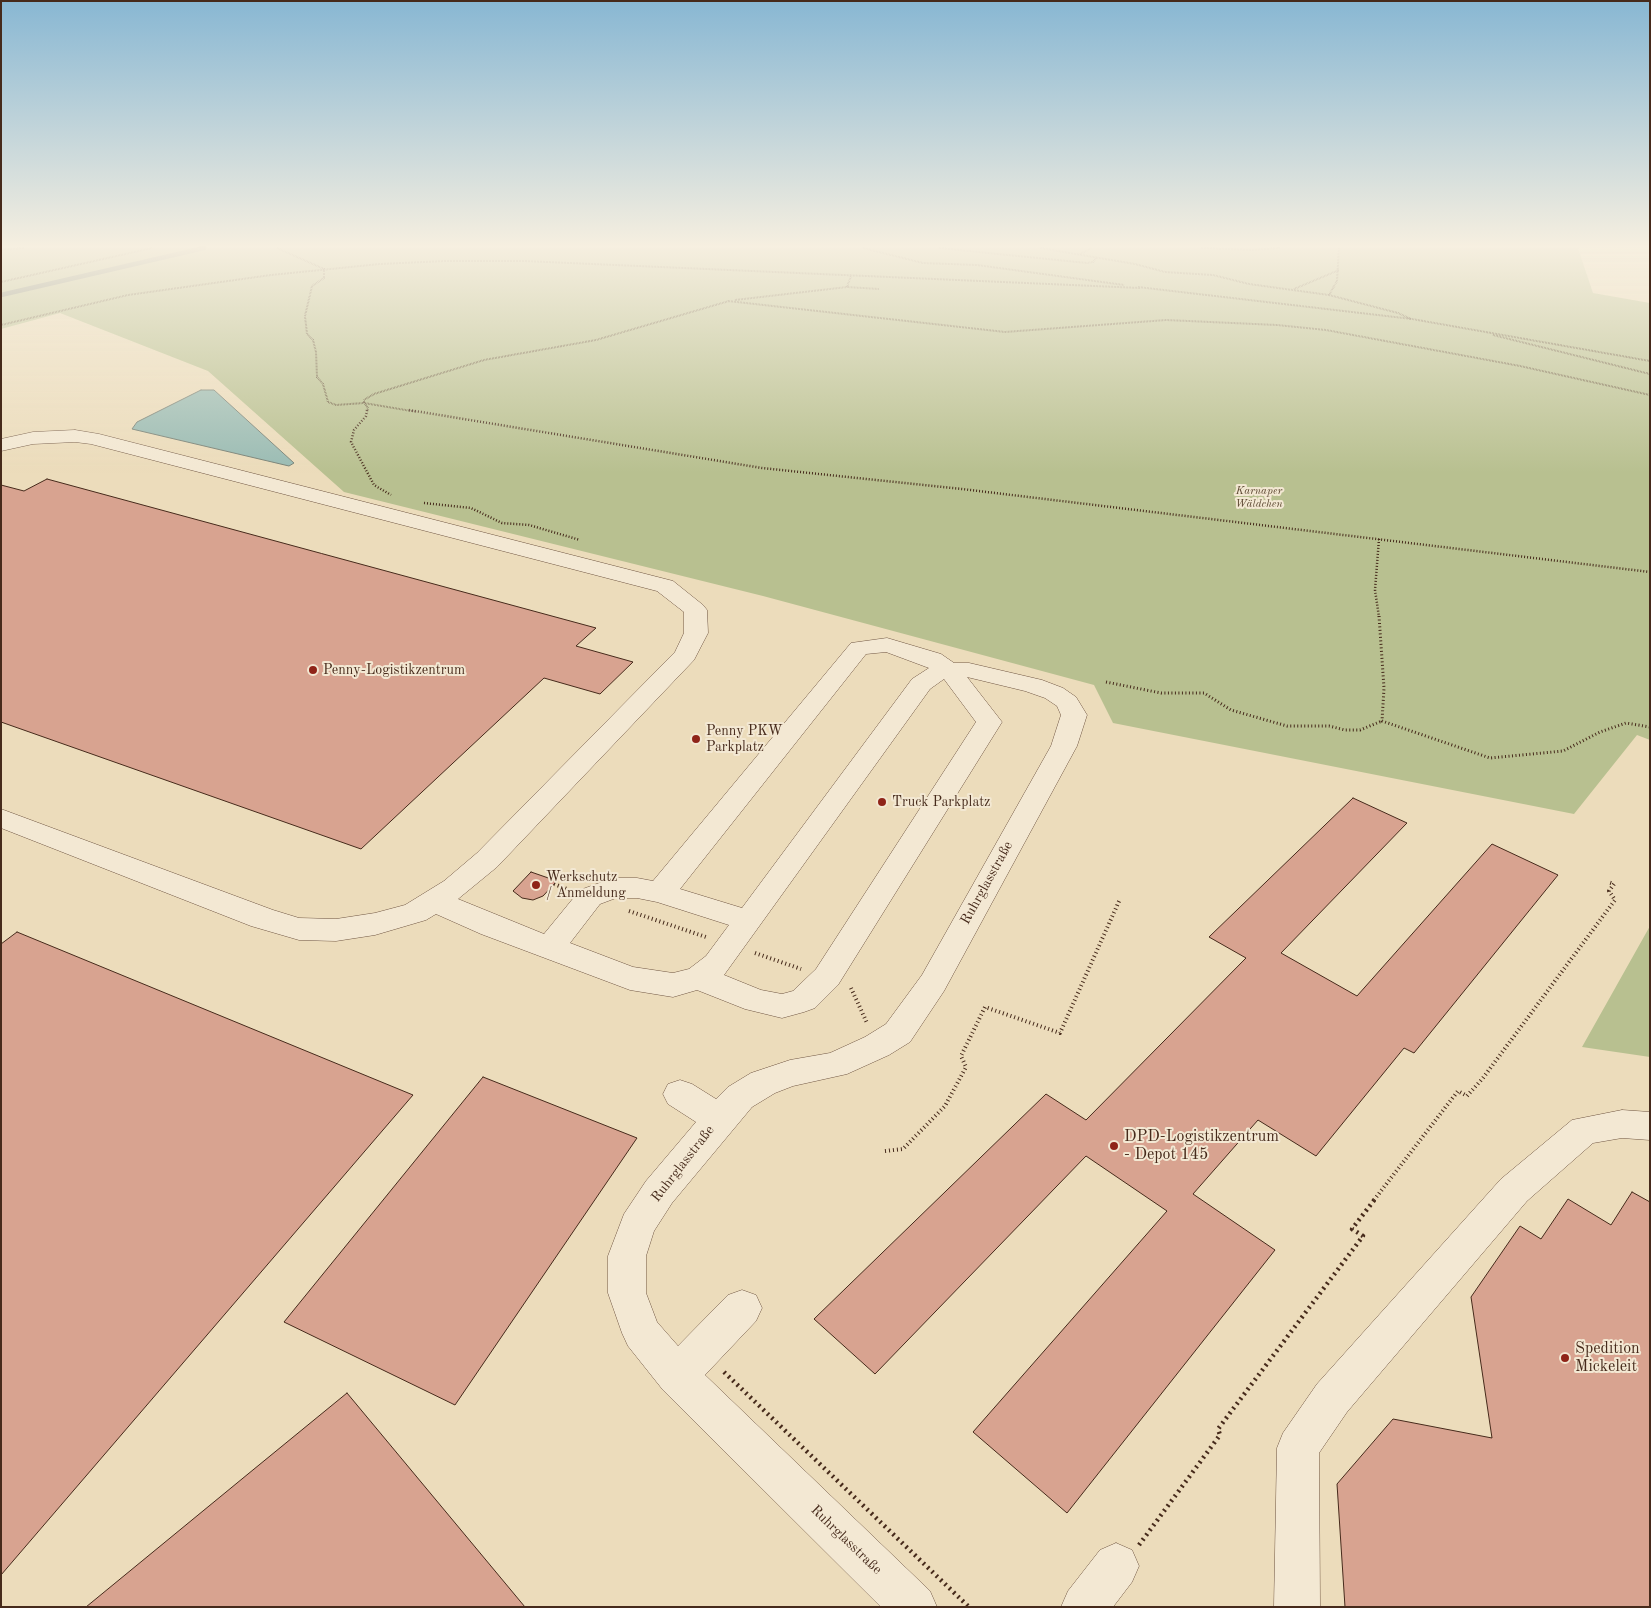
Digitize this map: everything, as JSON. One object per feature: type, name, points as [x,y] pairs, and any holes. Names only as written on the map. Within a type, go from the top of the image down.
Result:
[{"type":"street","points":[[1,444],[33,438],[75,436],[92,438],[636,578],[665,586],[695,610],[696,633],[685,655],[487,860],[434,901],[415,913],[375,924],[336,930],[299,929],[262,918],[1,818]]},
{"type":"street","points":[[660,893],[860,648],[887,645],[932,659],[950,670],[989,722],[827,978],[804,1000],[782,1006],[756,1001],[700,978]]},
{"type":"street","name":"Ruhrglasstraße","points":[[434,901],[492,926],[630,978],[673,985],[700,978],[717,964],[921,684],[935,674],[950,670],[969,670],[1033,685],[1054,693],[1067,702],[1074,715],[1064,746],[933,983],[898,1033],[878,1046],[835,1065],[790,1073],[763,1083],[740,1097],[719,1119],[659,1192],[637,1225],[627,1256],[626,1293],[642,1333],[690,1363],[914,1607]]},
{"type":"street","points":[[550,948],[590,897],[613,888],[638,888],[660,893],[739,933]]},
{"type":"street","points":[[680,1094],[719,1119]]},
{"type":"street","points":[[1297,1607],[1298,1448],[1332,1398],[1521,1184],[1584,1130],[1622,1124],[1650,1126]]},
{"type":"street","points":[[690,1363],[742,1308]]},
{"type":"street","points":[[1084,1607],[1126,1558]]},
{"type":"path","points":[[306,323],[307,334],[313,340],[316,352],[316,377],[323,384],[328,402],[336,404],[364,403],[762,468],[962,489],[1650,572]]},
{"type":"path","points":[[364,403],[364,400],[374,394],[484,360],[588,342],[653,323]]},
{"type":"path","points":[[925,323],[1005,332],[1125,323]]},
{"type":"path","points":[[1227,323],[1326,330],[1520,366],[1650,395]]},
{"type":"path","points":[[1434,323],[1650,362]]},
{"type":"path","points":[[1482,332],[1650,374]]},
{"type":"path","points":[[364,403],[368,408],[366,416],[354,430],[351,442],[374,485],[399,497]]},
{"type":"path","points":[[418,503],[471,508],[502,523],[529,525],[580,540]]},
{"type":"path","points":[[1379,539],[1375,590],[1384,688],[1382,721]]},
{"type":"path","points":[[1106,682],[1161,693],[1204,693],[1231,710],[1287,726],[1329,726],[1344,730],[1360,730],[1382,721],[1490,758],[1563,752],[1600,732],[1626,723],[1650,727]]},
{"type":"path","points":[[1126,1558],[1220,1435],[1218,1429],[1363,1236],[1352,1229],[1458,1091],[1467,1096],[1483,1078],[1615,900],[1609,892],[1614,884],[1608,882]]},
{"type":"path","points":[[554,884],[590,897],[739,933],[827,978],[850,987],[878,1046]]},
{"type":"path","points":[[885,1151],[902,1149],[945,1106],[966,1067],[961,1056],[985,1007],[1060,1033],[1120,899]]},
{"type":"path","points":[[690,1363],[969,1607]]},
{"type":"green space","name":"Karnaper Wäldchen","points":[[1,323],[23,323],[1,329]]},
{"type":"green space","name":"Karnaper Wäldchen","points":[[86,323],[1650,323],[1650,740],[1637,735],[1574,814],[1113,723],[1094,685],[763,596],[344,492],[208,371]]},
{"type":"green space","points":[[1650,926],[1650,1057],[1582,1047]]},
{"type":"water","points":[[201,390],[214,390],[294,463],[289,466],[132,429],[137,422]]},
{"type":"building","name":"Penny-Logistikzentrum","points":[[47,479],[596,628],[576,646],[633,662],[600,694],[544,678],[361,849],[1,722],[1,485],[24,491]]},
{"type":"building","name":"DPD-Logistikzentrum - Depot 145","points":[[1353,798],[1407,823],[1281,953],[1357,996],[1492,844],[1558,875],[1414,1053],[1404,1048],[1316,1156],[1258,1120],[1193,1194],[1275,1250],[1067,1513],[973,1432],[1167,1211],[1086,1156],[875,1374],[814,1319],[1046,1094],[1086,1120],[1246,958],[1209,937]]},
{"type":"building","name":"Werkschutz / Anmeldung","points":[[531,872],[557,881],[543,896],[533,900],[522,898],[513,891]]},
{"type":"building","points":[[17,932],[413,1095],[1,1575],[1,944]]},
{"type":"building","points":[[483,1077],[637,1138],[455,1405],[284,1322]]},
{"type":"building","name":"Spedition Mickeleit","points":[[1632,1192],[1650,1202],[1650,1607],[1345,1607],[1337,1484],[1393,1419],[1492,1438],[1471,1297],[1520,1226],[1541,1239],[1568,1199],[1611,1225]]},
{"type":"building","points":[[347,1393],[525,1607],[86,1607],[248,1474]]},
{"type":"place","name":"Penny-Logistikzentrum","points":[[313,670]]},
{"type":"place","name":"Penny PKW Parkplatz","points":[[696,739]]},
{"type":"place","name":"Truck Parkplatz","points":[[882,802]]},
{"type":"place","name":"Werkschutz / Anmeldung","points":[[536,885]]},
{"type":"place","name":"DPD-Logistikzentrum - Depot 145","points":[[1114,1146]]},
{"type":"place","name":"Spedition Mickeleit","points":[[1565,1358]]}]
